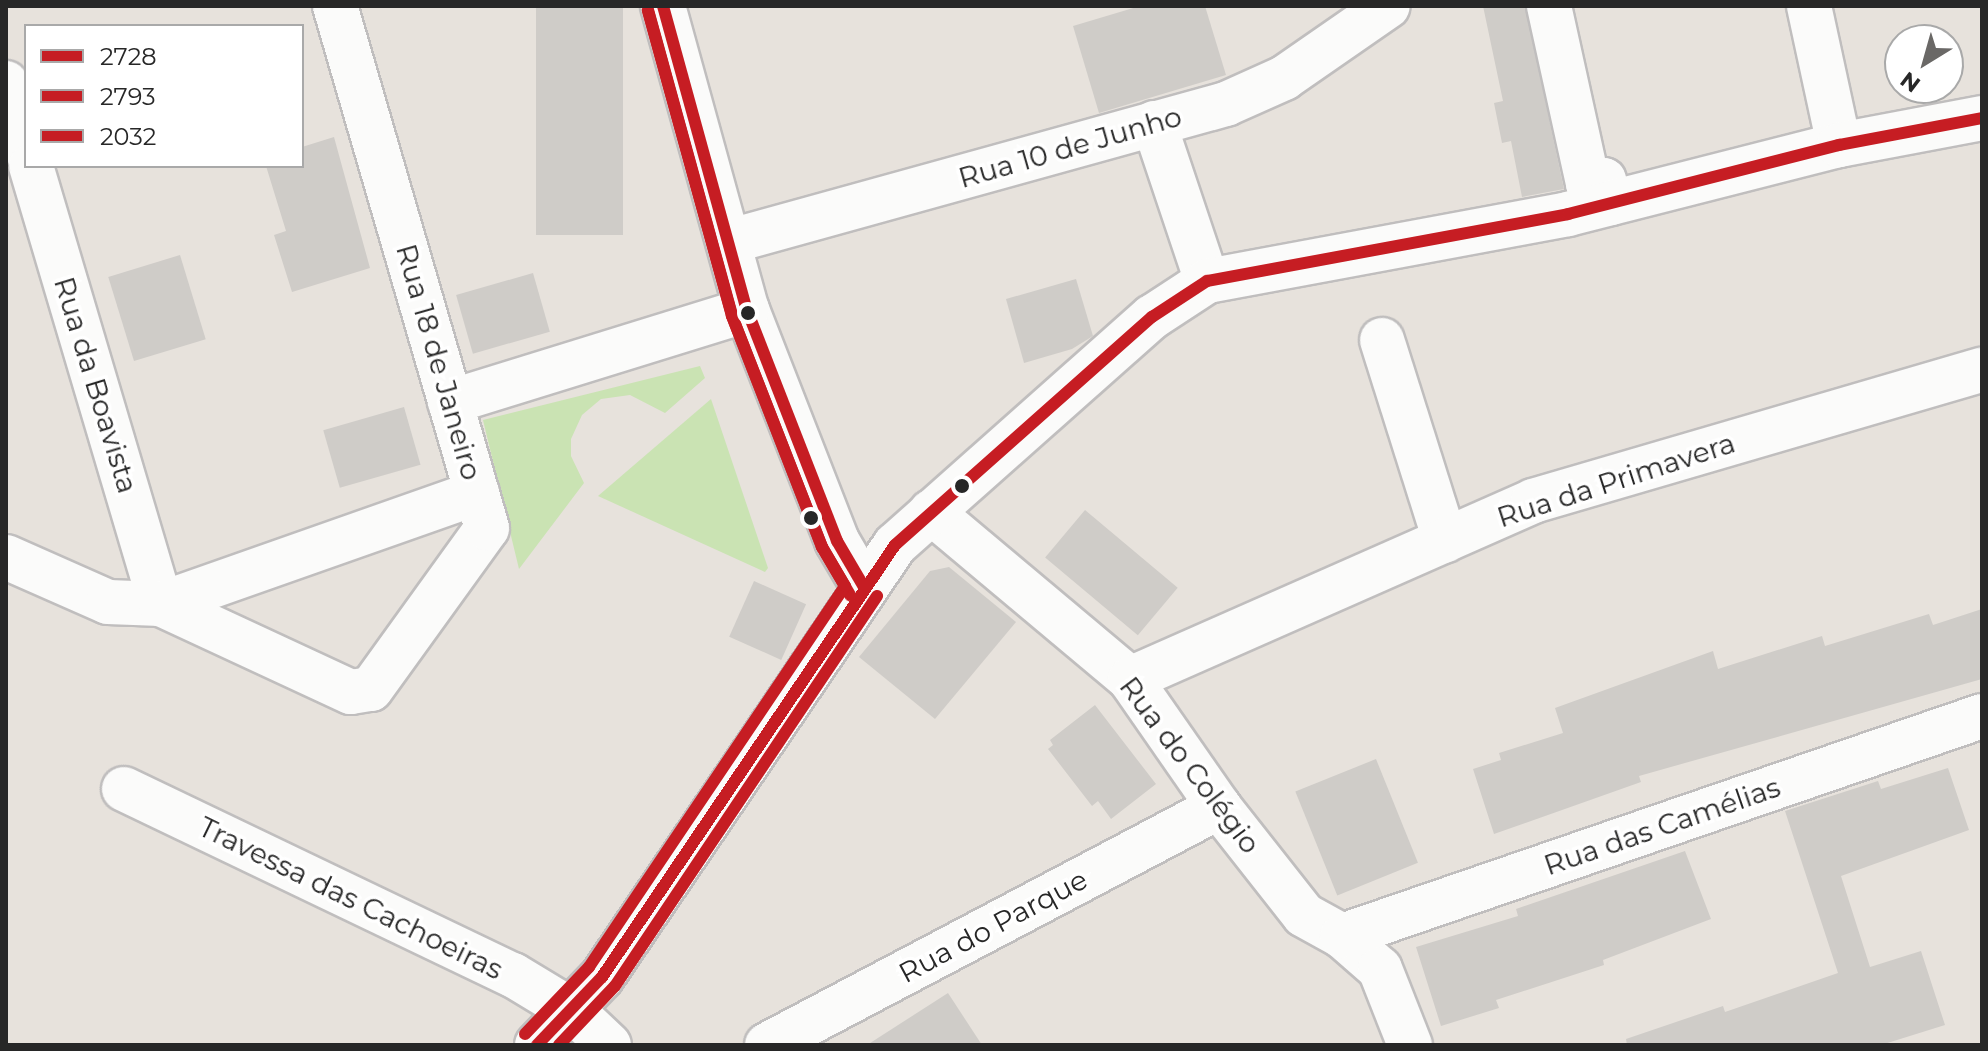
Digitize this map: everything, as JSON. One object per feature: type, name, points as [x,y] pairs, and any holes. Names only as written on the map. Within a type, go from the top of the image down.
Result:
[{"type":"street","name":"Rua 18 de Janeiro","points":[[161,604],[351,692],[371,689],[487,528],[335,6]]},
{"type":"street","points":[[663,6],[731,241],[747,310],[837,541],[864,587]]},
{"type":"street","name":"Rua 10 de Junho","points":[[731,241],[1226,104],[1284,78],[1388,6]]},
{"type":"street","points":[[1549,6],[1588,184],[1604,180],[1610,203]]},
{"type":"street","points":[[1809,6],[1839,145]]},
{"type":"street","points":[[6,83],[24,143]]},
{"type":"street","points":[[537,1045],[574,1012],[673,874],[895,545],[1152,317],[1207,281],[1610,203],[1839,145],[1982,118]]},
{"type":"street","points":[[1154,123],[1207,281]]},
{"type":"street","name":"Rua da Boavista","points":[[32,168],[161,604]]},
{"type":"street","points":[[450,402],[747,310]]},
{"type":"street","points":[[1382,340],[1445,540]]},
{"type":"street","name":"Rua da Primavera","points":[[1130,679],[1533,501],[1982,370]]},
{"type":"street","points":[[6,557],[108,602],[161,604],[477,493]]},
{"type":"street","name":"Rua do Colégio","points":[[931,512],[1130,679],[1219,807],[1304,915],[1342,936],[1380,969],[1410,1045]]},
{"type":"street","name":"Rua das Camélias","points":[[1342,936],[1982,716]]},
{"type":"street","name":"Travessa das Cachoeiras","points":[[124,789],[513,975],[574,1012],[609,1045]]},
{"type":"street","name":"Rua do Parque","points":[[767,1045],[1219,807]]},
{"type":"green space","points":[[700,366],[705,378],[665,413],[630,395],[601,399],[582,415],[571,439],[571,456],[584,483],[519,569],[483,420]]},
{"type":"green space","points":[[711,399],[768,568],[765,572],[598,496]]},
{"type":"building","points":[[536,6],[623,6],[623,235],[536,235]]},
{"type":"building","points":[[1140,6],[1205,6],[1226,75],[1099,113],[1073,26]]},
{"type":"building","points":[[1483,6],[1525,6],[1564,189],[1522,197],[1511,141],[1502,143],[1494,103],[1503,101]]},
{"type":"building","points":[[334,137],[370,268],[292,292],[274,235],[286,231],[267,168],[304,168],[304,146]]},
{"type":"building","points":[[180,255],[206,339],[134,361],[108,277]]},
{"type":"building","points":[[533,273],[550,332],[473,354],[456,295]]},
{"type":"building","points":[[1076,279],[1093,336],[1072,349],[1024,363],[1006,299]]},
{"type":"building","points":[[404,407],[421,465],[340,488],[323,430]]},
{"type":"building","points":[[1085,510],[1178,588],[1138,635],[1045,557]]},
{"type":"building","points":[[949,567],[1016,622],[935,719],[859,657],[930,571]]},
{"type":"building","points":[[754,581],[806,604],[781,660],[729,637]]},
{"type":"building","points":[[1982,609],[1982,679],[1639,776],[1641,782],[1494,834],[1473,769],[1501,760],[1499,753],[1563,733],[1555,708],[1713,651],[1718,669],[1822,636],[1825,646],[1929,614],[1933,625]]},
{"type":"building","points":[[1095,705],[1156,784],[1111,819],[1098,801],[1092,806],[1048,749],[1053,745],[1050,740]]},
{"type":"building","points":[[1376,759],[1418,863],[1337,895],[1295,792]]},
{"type":"building","points":[[1948,768],[1969,830],[1841,876],[1870,967],[1921,951],[1945,1025],[1881,1045],[1627,1045],[1626,1039],[1723,1006],[1725,1012],[1838,973],[1785,811],[1878,781],[1881,789]]},
{"type":"building","points":[[1685,851],[1711,919],[1603,960],[1604,965],[1496,1000],[1499,1008],[1441,1026],[1416,947],[1518,916],[1516,909]]},
{"type":"building","points":[[948,993],[982,1045],[867,1045]]},
{"type":"transit line","name":"2728","points":[[663,6],[747,310],[837,541],[864,587]]},
{"type":"transit line","name":"2793","points":[[648,10],[732,316],[822,547],[850,595]]},
{"type":"transit line","name":"2032","points":[[525,1034],[589,967],[845,586],[822,547],[732,316],[648,10]]},
{"type":"transit line","name":"2728","points":[[537,1045],[602,977],[895,545],[1152,317],[1207,281],[1568,214],[1839,145],[1982,118]]},
{"type":"transit line","name":"2793","points":[[559,1045],[615,986],[877,596]]}]
